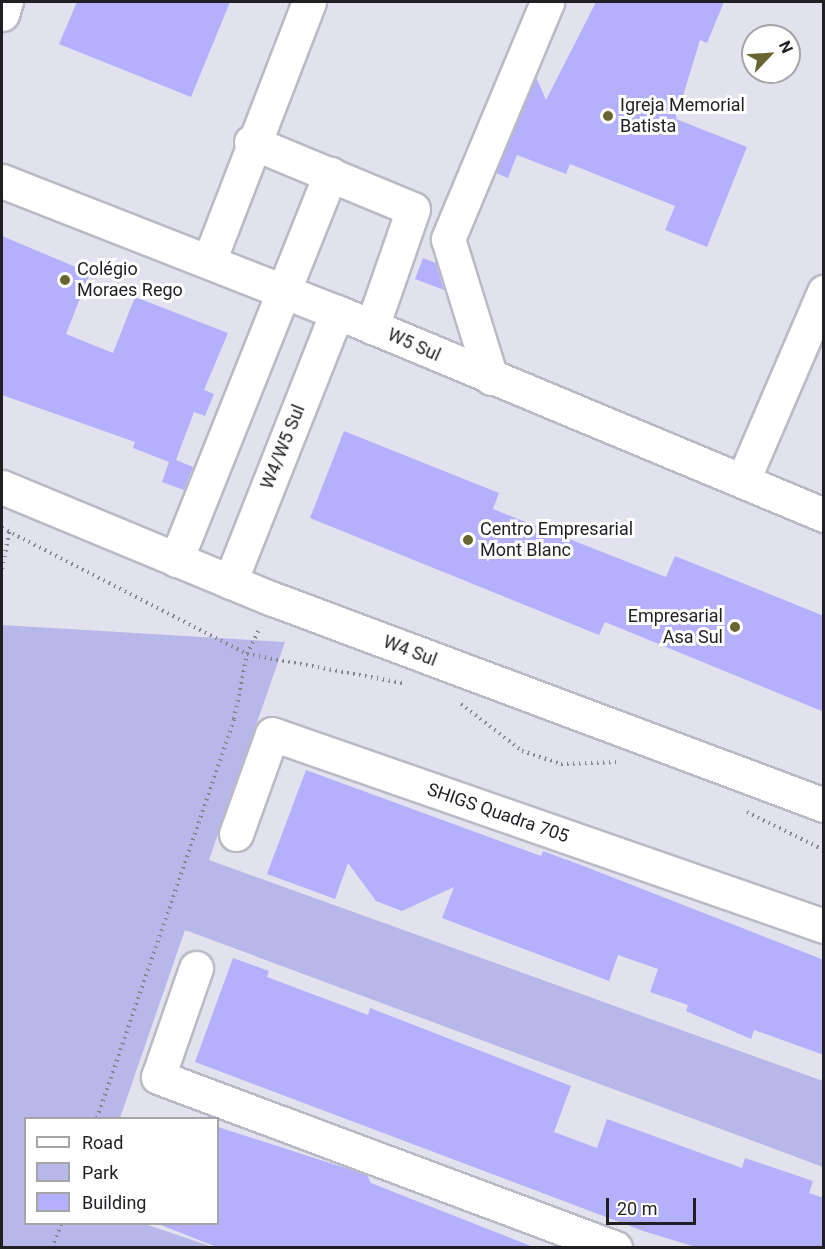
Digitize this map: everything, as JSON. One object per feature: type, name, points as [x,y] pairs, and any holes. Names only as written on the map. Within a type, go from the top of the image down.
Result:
[{"type":"main road","points":[[2,14],[6,2]]},
{"type":"main road","points":[[209,261],[251,142],[309,2]]},
{"type":"main road","points":[[491,378],[448,239],[547,2]]},
{"type":"main road","points":[[251,142],[413,209],[372,327]]},
{"type":"main road","points":[[176,560],[330,174]]},
{"type":"main road","name":"W5 Sul","points":[[2,181],[337,312],[824,515]]},
{"type":"main road","points":[[743,480],[824,292]]},
{"type":"main road","name":"W4/W5 Sul","points":[[230,582],[337,312]]},
{"type":"main road","name":"W4 Sul","points":[[2,487],[230,582],[824,805]]},
{"type":"main road","name":"SHIGS Quadra 705","points":[[236,834],[272,734],[824,926]]},
{"type":"main road","points":[[196,968],[158,1077],[615,1248]]},
{"type":"path","points":[[2,528],[10,528],[247,654],[406,684]]},
{"type":"path","points":[[2,568],[10,528]]},
{"type":"path","points":[[98,1117],[234,719],[247,654]]},
{"type":"path","points":[[458,702],[522,751],[561,764],[626,761]]},
{"type":"path","points":[[738,807],[824,850]]},
{"type":"path","points":[[52,1248],[61,1225]]},
{"type":"green space","points":[[2,625],[285,642],[209,860],[823,1081],[823,1167],[185,930],[120,1117],[24,1117],[24,1225],[148,1225],[213,1247],[2,1247]]},
{"type":"building","points":[[77,2],[230,2],[191,97],[59,44]]},
{"type":"building","name":"Igreja Memorial Batista","points":[[596,2],[724,2],[707,43],[700,40],[676,119],[747,147],[707,247],[665,230],[675,206],[570,164],[566,174],[517,155],[508,178],[496,173],[536,77],[546,100]]},
{"type":"building","points":[[2,236],[90,273],[66,334],[113,353],[135,297],[228,333],[204,390],[214,394],[205,416],[194,412],[176,460],[193,467],[184,490],[162,482],[169,462],[133,448],[135,442],[2,395]]},
{"type":"building","points":[[423,258],[436,263],[444,290],[415,279]]},
{"type":"building","points":[[344,431],[499,493],[493,509],[666,577],[675,556],[824,616],[824,712],[605,622],[599,635],[310,518]]},
{"type":"building","points":[[306,770],[541,856],[543,851],[824,960],[824,1055],[754,1030],[751,1039],[686,1011],[688,1005],[650,992],[658,969],[618,955],[609,981],[442,918],[454,887],[402,911],[376,901],[348,863],[335,899],[267,874]]},
{"type":"building","points":[[233,958],[269,971],[267,977],[368,1015],[370,1008],[571,1086],[554,1132],[597,1148],[607,1119],[742,1168],[745,1158],[813,1181],[809,1193],[824,1198],[824,1248],[699,1248],[643,1231],[195,1062]]},
{"type":"building","points":[[219,1127],[367,1175],[371,1183],[536,1248],[219,1248],[161,1225],[219,1225]]},
{"type":"place","name":"Igreja Memorial Batista","points":[[608,116]]},
{"type":"place","name":"Colégio Moraes Rego","points":[[65,280]]},
{"type":"place","name":"Centro Empresarial Mont Blanc","points":[[468,540]]},
{"type":"place","name":"Empresarial Asa Sul","points":[[735,627]]}]
